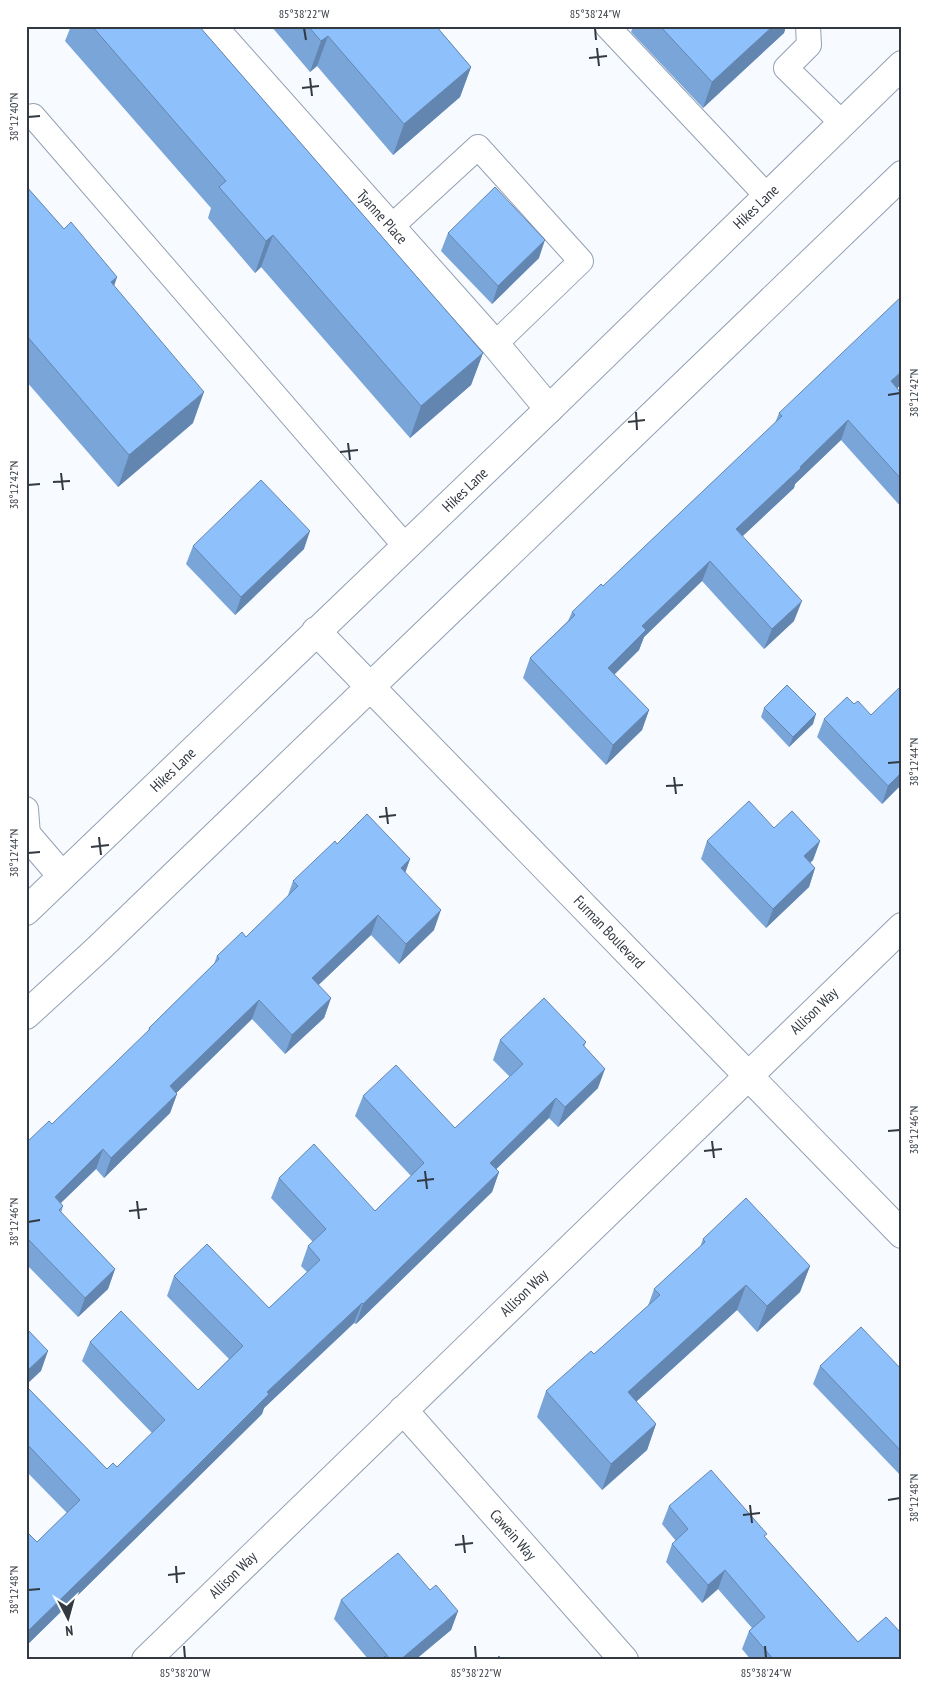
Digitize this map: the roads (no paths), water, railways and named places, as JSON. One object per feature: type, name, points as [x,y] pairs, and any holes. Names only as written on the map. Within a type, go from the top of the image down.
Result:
[{"type":"street","name":"Tyanne Place","points":[[212,26],[495,344],[549,409]]},
{"type":"street","name":"Hikes Lane","points":[[26,911],[549,409],[902,65]]},
{"type":"street","points":[[26,1015],[98,949],[902,175]]},
{"type":"street","name":"Furman Boulevard","points":[[316,631],[902,1234]]},
{"type":"street","points":[[27,826],[62,876]]},
{"type":"street","name":"Allison Way","points":[[146,1660],[902,926]]},
{"type":"street","name":"Cawein Way","points":[[403,1410],[624,1660]]},
{"type":"lane","points":[[607,26],[767,196]]},
{"type":"lane","points":[[808,26],[809,45],[786,68],[842,123]]},
{"type":"lane","points":[[33,116],[406,547]]},
{"type":"lane","points":[[391,227],[478,147],[581,262],[495,344]]}]
